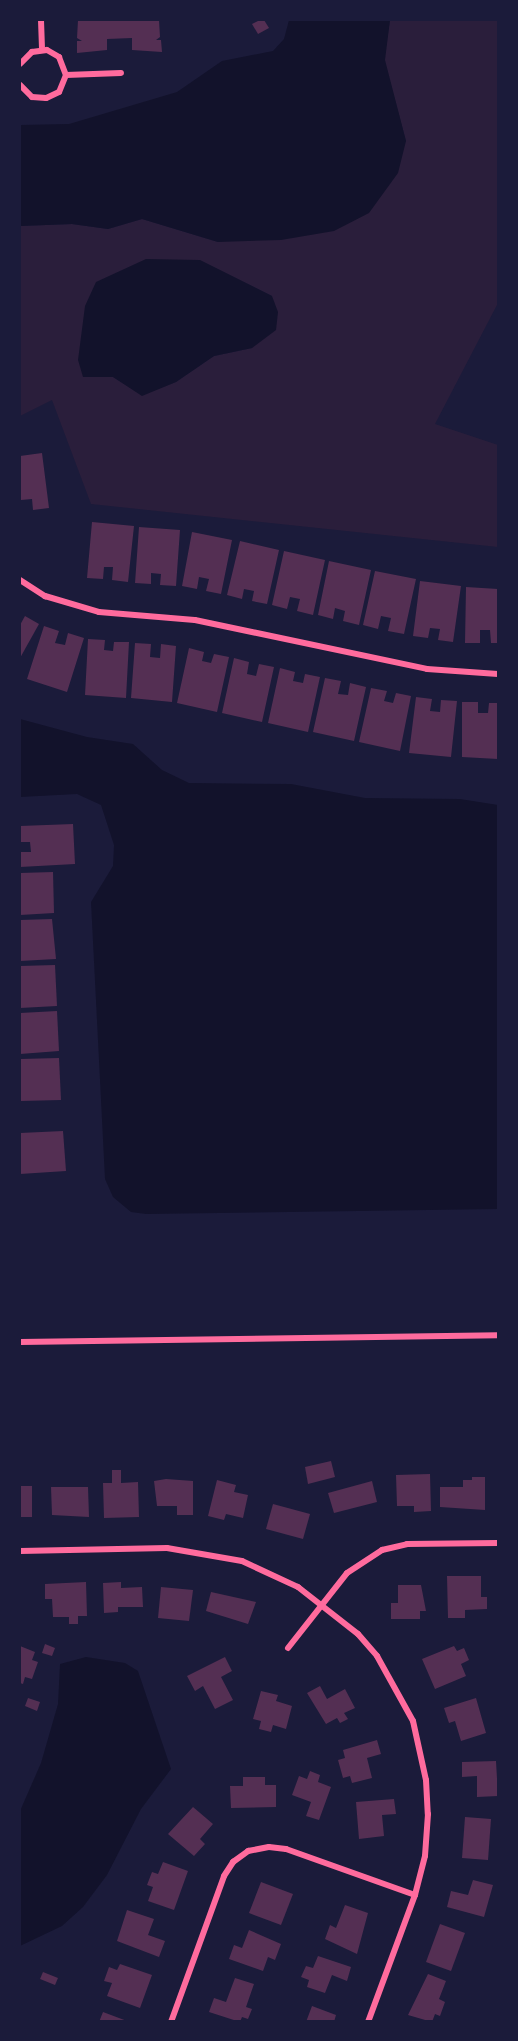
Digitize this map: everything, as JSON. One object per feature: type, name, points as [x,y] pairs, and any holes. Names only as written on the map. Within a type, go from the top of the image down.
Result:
[{"type":"street","points":[[41,20],[42,50]]},
{"type":"street","points":[[20,64],[28,54],[42,50],[59,57],[66,75],[59,92],[46,99],[32,97],[20,85]]},
{"type":"street","points":[[66,75],[121,73]]},
{"type":"street","points":[[20,580],[45,596],[99,612],[195,620],[427,669],[498,674]]},
{"type":"street","points":[[20,1342],[498,1335]]},
{"type":"street","points":[[288,1648],[347,1573],[382,1550],[407,1544],[498,1543]]},
{"type":"street","points":[[20,1551],[167,1548],[213,1553],[273,1572],[321,1604],[377,1656],[413,1721],[426,1780],[428,1814],[425,1856],[415,1895],[368,2022]]},
{"type":"street","points":[[171,2022],[224,1876],[233,1862],[248,1851],[269,1847],[286,1849],[415,1895]]},
{"type":"shaded area","points":[[289,20],[390,20],[385,60],[406,141],[398,173],[369,213],[334,231],[281,240],[218,242],[142,219],[108,229],[72,224],[20,226],[20,125],[69,124],[177,92],[222,61],[273,51],[284,39]]},
{"type":"shaded area","points":[[390,20],[498,20],[498,303],[435,424],[498,445],[498,547],[91,504],[52,400],[20,416],[20,226],[72,224],[108,229],[142,219],[218,242],[406,141],[384,60]],"holes":[[[146,260],[199,260],[272,296],[252,348],[214,356],[176,382],[142,395],[113,377]]]},
{"type":"shaded area","points":[[146,259],[200,260],[272,296],[278,312],[276,330],[252,348],[214,356],[176,382],[142,396],[113,377],[83,377],[78,360],[85,306],[96,282]]},
{"type":"shaded area","points":[[20,719],[87,737],[133,744],[162,770],[189,783],[291,784],[365,798],[460,799],[498,805],[498,1209],[146,1214],[131,1212],[113,1197],[105,1179],[91,902],[113,866],[114,845],[101,805],[77,794],[20,797]]},
{"type":"shaded area","points":[[86,1657],[125,1663],[138,1671],[171,1769],[141,1809],[107,1875],[83,1907],[62,1926],[20,1946],[20,1811],[41,1763],[58,1704],[60,1664]]},
{"type":"building","points":[[78,20],[159,20],[160,37],[156,40],[161,40],[162,52],[132,50],[132,38],[107,39],[107,50],[77,53],[77,41],[82,41],[77,38]]},
{"type":"building","points":[[264,20],[269,28],[258,34],[252,24]]},
{"type":"building","points":[[42,453],[49,508],[33,510],[32,499],[21,500],[20,511],[20,456]]},
{"type":"building","points":[[92,522],[134,526],[128,582],[112,580],[113,567],[104,567],[103,579],[87,578]]},
{"type":"building","points":[[139,527],[180,530],[176,586],[160,585],[161,574],[151,573],[151,584],[135,583]]},
{"type":"building","points":[[192,532],[232,540],[221,594],[206,591],[209,579],[199,577],[197,589],[182,586]]},
{"type":"building","points":[[240,541],[279,550],[267,604],[252,601],[254,591],[244,589],[242,599],[227,595]]},
{"type":"building","points":[[284,551],[325,560],[313,615],[297,611],[300,599],[290,597],[287,609],[272,605]]},
{"type":"building","points":[[329,561],[371,570],[359,625],[343,621],[345,611],[335,608],[333,619],[318,615]]},
{"type":"building","points":[[375,571],[416,579],[404,634],[388,631],[391,618],[381,616],[378,629],[363,625]]},
{"type":"building","points":[[420,581],[461,586],[453,642],[438,640],[440,629],[430,628],[428,638],[413,636]]},
{"type":"building","points":[[466,587],[498,589],[498,643],[491,643],[490,630],[480,630],[480,643],[465,643]]},
{"type":"building","points":[[25,616],[39,624],[20,658],[20,625]]},
{"type":"building","points":[[44,626],[59,631],[55,643],[65,645],[68,633],[84,638],[67,692],[27,679]]},
{"type":"building","points":[[88,639],[105,640],[104,650],[113,651],[114,642],[129,642],[126,698],[85,695]]},
{"type":"building","points":[[135,643],[151,644],[150,657],[160,658],[161,644],[176,646],[172,702],[131,698]]},
{"type":"building","points":[[189,648],[204,652],[202,661],[211,663],[214,654],[229,657],[217,712],[177,703]]},
{"type":"building","points":[[234,658],[249,662],[247,674],[256,676],[259,664],[274,667],[262,722],[222,713]]},
{"type":"building","points":[[280,668],[295,672],[293,681],[303,683],[305,674],[320,677],[308,732],[268,723]]},
{"type":"building","points":[[325,678],[341,681],[338,694],[348,695],[350,683],[366,687],[354,741],[313,732]]},
{"type":"building","points":[[371,688],[387,691],[384,701],[393,703],[396,693],[411,696],[400,751],[359,742]]},
{"type":"building","points":[[416,697],[432,699],[430,711],[440,712],[441,700],[457,701],[451,757],[409,753]]},
{"type":"building","points":[[462,702],[478,702],[478,713],[488,713],[489,703],[498,703],[498,759],[462,757]]},
{"type":"building","points":[[73,824],[75,864],[20,867],[20,852],[31,852],[30,842],[20,842],[20,826]]},
{"type":"building","points":[[53,872],[54,913],[20,915],[20,873]]},
{"type":"building","points":[[52,919],[56,959],[20,961],[20,920]]},
{"type":"building","points":[[55,965],[57,1006],[20,1008],[20,966]]},
{"type":"building","points":[[57,1011],[59,1051],[20,1054],[20,1013]]},
{"type":"building","points":[[59,1058],[61,1100],[20,1101],[20,1059]]},
{"type":"building","points":[[63,1131],[66,1171],[20,1174],[20,1133]]},
{"type":"building","points":[[331,1461],[335,1477],[308,1484],[305,1467]]},
{"type":"building","points":[[112,1470],[121,1470],[121,1483],[138,1482],[139,1517],[104,1518],[103,1483],[112,1483]]},
{"type":"building","points":[[430,1474],[431,1511],[414,1512],[414,1506],[397,1506],[396,1475]]},
{"type":"building","points":[[472,1477],[485,1477],[485,1510],[440,1507],[440,1487],[463,1487],[463,1480],[472,1480]]},
{"type":"building","points":[[166,1479],[193,1481],[193,1515],[177,1515],[177,1506],[157,1506],[154,1481]]},
{"type":"building","points":[[217,1480],[236,1485],[234,1492],[248,1495],[243,1518],[226,1514],[224,1520],[208,1516]]},
{"type":"building","points":[[372,1481],[377,1502],[334,1513],[328,1493]]},
{"type":"building","points":[[20,1486],[32,1486],[32,1517],[20,1517]]},
{"type":"building","points":[[51,1487],[88,1487],[89,1517],[52,1515]]},
{"type":"building","points":[[273,1504],[310,1514],[303,1539],[266,1529]]},
{"type":"building","points":[[447,1576],[481,1576],[481,1597],[487,1597],[487,1609],[465,1610],[465,1618],[448,1618]]},
{"type":"building","points":[[86,1582],[87,1616],[78,1616],[78,1624],[69,1624],[69,1617],[53,1617],[52,1599],[45,1599],[45,1584]]},
{"type":"building","points":[[121,1582],[121,1588],[142,1587],[143,1607],[118,1607],[118,1612],[104,1613],[103,1583]]},
{"type":"building","points":[[398,1585],[421,1585],[426,1611],[420,1611],[420,1619],[391,1619],[391,1603],[398,1603]]},
{"type":"building","points":[[161,1587],[193,1590],[189,1621],[158,1618]]},
{"type":"building","points":[[211,1592],[256,1602],[248,1624],[206,1611]]},
{"type":"building","points":[[45,1644],[55,1648],[52,1656],[42,1653]]},
{"type":"building","points":[[20,1646],[35,1652],[32,1660],[38,1662],[32,1679],[25,1677],[23,1684],[20,1683]]},
{"type":"building","points":[[454,1646],[457,1651],[464,1648],[469,1660],[461,1664],[466,1676],[435,1689],[422,1659]]},
{"type":"building","points":[[225,1657],[232,1671],[221,1677],[233,1700],[215,1709],[203,1686],[195,1691],[187,1676]]},
{"type":"building","points":[[320,1686],[327,1699],[345,1689],[355,1708],[344,1713],[348,1719],[340,1723],[337,1718],[326,1724],[307,1693]]},
{"type":"building","points":[[261,1691],[278,1695],[276,1701],[292,1706],[286,1729],[273,1725],[271,1732],[259,1729],[261,1721],[253,1719]]},
{"type":"building","points":[[28,1698],[40,1702],[37,1711],[25,1706]]},
{"type":"building","points":[[476,1698],[486,1733],[461,1741],[455,1721],[449,1723],[444,1708]]},
{"type":"building","points":[[377,1740],[381,1754],[367,1758],[372,1778],[352,1783],[350,1776],[343,1778],[338,1760],[345,1758],[343,1750]]},
{"type":"building","points":[[496,1761],[498,1796],[477,1797],[477,1776],[462,1777],[462,1762]]},
{"type":"building","points":[[310,1771],[320,1775],[318,1782],[331,1787],[319,1820],[306,1816],[311,1802],[292,1795],[299,1776],[307,1779]]},
{"type":"building","points":[[243,1777],[265,1777],[265,1785],[276,1785],[276,1807],[231,1808],[230,1786],[243,1786]]},
{"type":"building","points":[[394,1799],[396,1814],[382,1815],[384,1836],[359,1839],[356,1802]]},
{"type":"building","points":[[193,1807],[213,1824],[200,1839],[205,1844],[194,1856],[168,1834]]},
{"type":"building","points":[[465,1817],[491,1819],[488,1860],[462,1858]]},
{"type":"building","points":[[163,1862],[188,1871],[174,1910],[148,1901],[153,1887],[147,1885],[152,1872],[158,1874]]},
{"type":"building","points":[[473,1880],[493,1885],[484,1917],[447,1907],[451,1891],[468,1895]]},
{"type":"building","points":[[261,1882],[293,1894],[281,1925],[249,1913]]},
{"type":"building","points":[[345,1905],[368,1913],[357,1954],[325,1939],[330,1925],[336,1928]]},
{"type":"building","points":[[127,1910],[154,1919],[148,1935],[165,1941],[159,1957],[117,1941]]},
{"type":"building","points":[[440,1924],[465,1933],[451,1971],[426,1962]]},
{"type":"building","points":[[249,1930],[281,1944],[275,1960],[268,1957],[263,1971],[229,1959],[234,1945],[242,1948]]},
{"type":"building","points":[[318,1956],[351,1967],[347,1981],[332,1975],[325,1993],[307,1987],[309,1980],[301,1977],[306,1966],[313,1968]]},
{"type":"building","points":[[120,1964],[152,1975],[140,2008],[107,1996],[112,1983],[104,1981],[109,1967],[117,1970]]},
{"type":"building","points":[[43,1972],[58,1978],[55,1985],[40,1979]]},
{"type":"building","points":[[428,1974],[446,1981],[439,1999],[445,2002],[440,2016],[435,2014],[432,2022],[408,2015]]},
{"type":"building","points":[[235,1978],[254,1984],[246,2007],[252,2009],[248,2019],[242,2017],[240,2022],[209,2012],[214,1998],[226,2002]]},
{"type":"building","points":[[312,2006],[336,2015],[334,2022],[306,2022]]},
{"type":"building","points":[[103,2012],[127,2021],[127,2022],[99,2022]]}]
